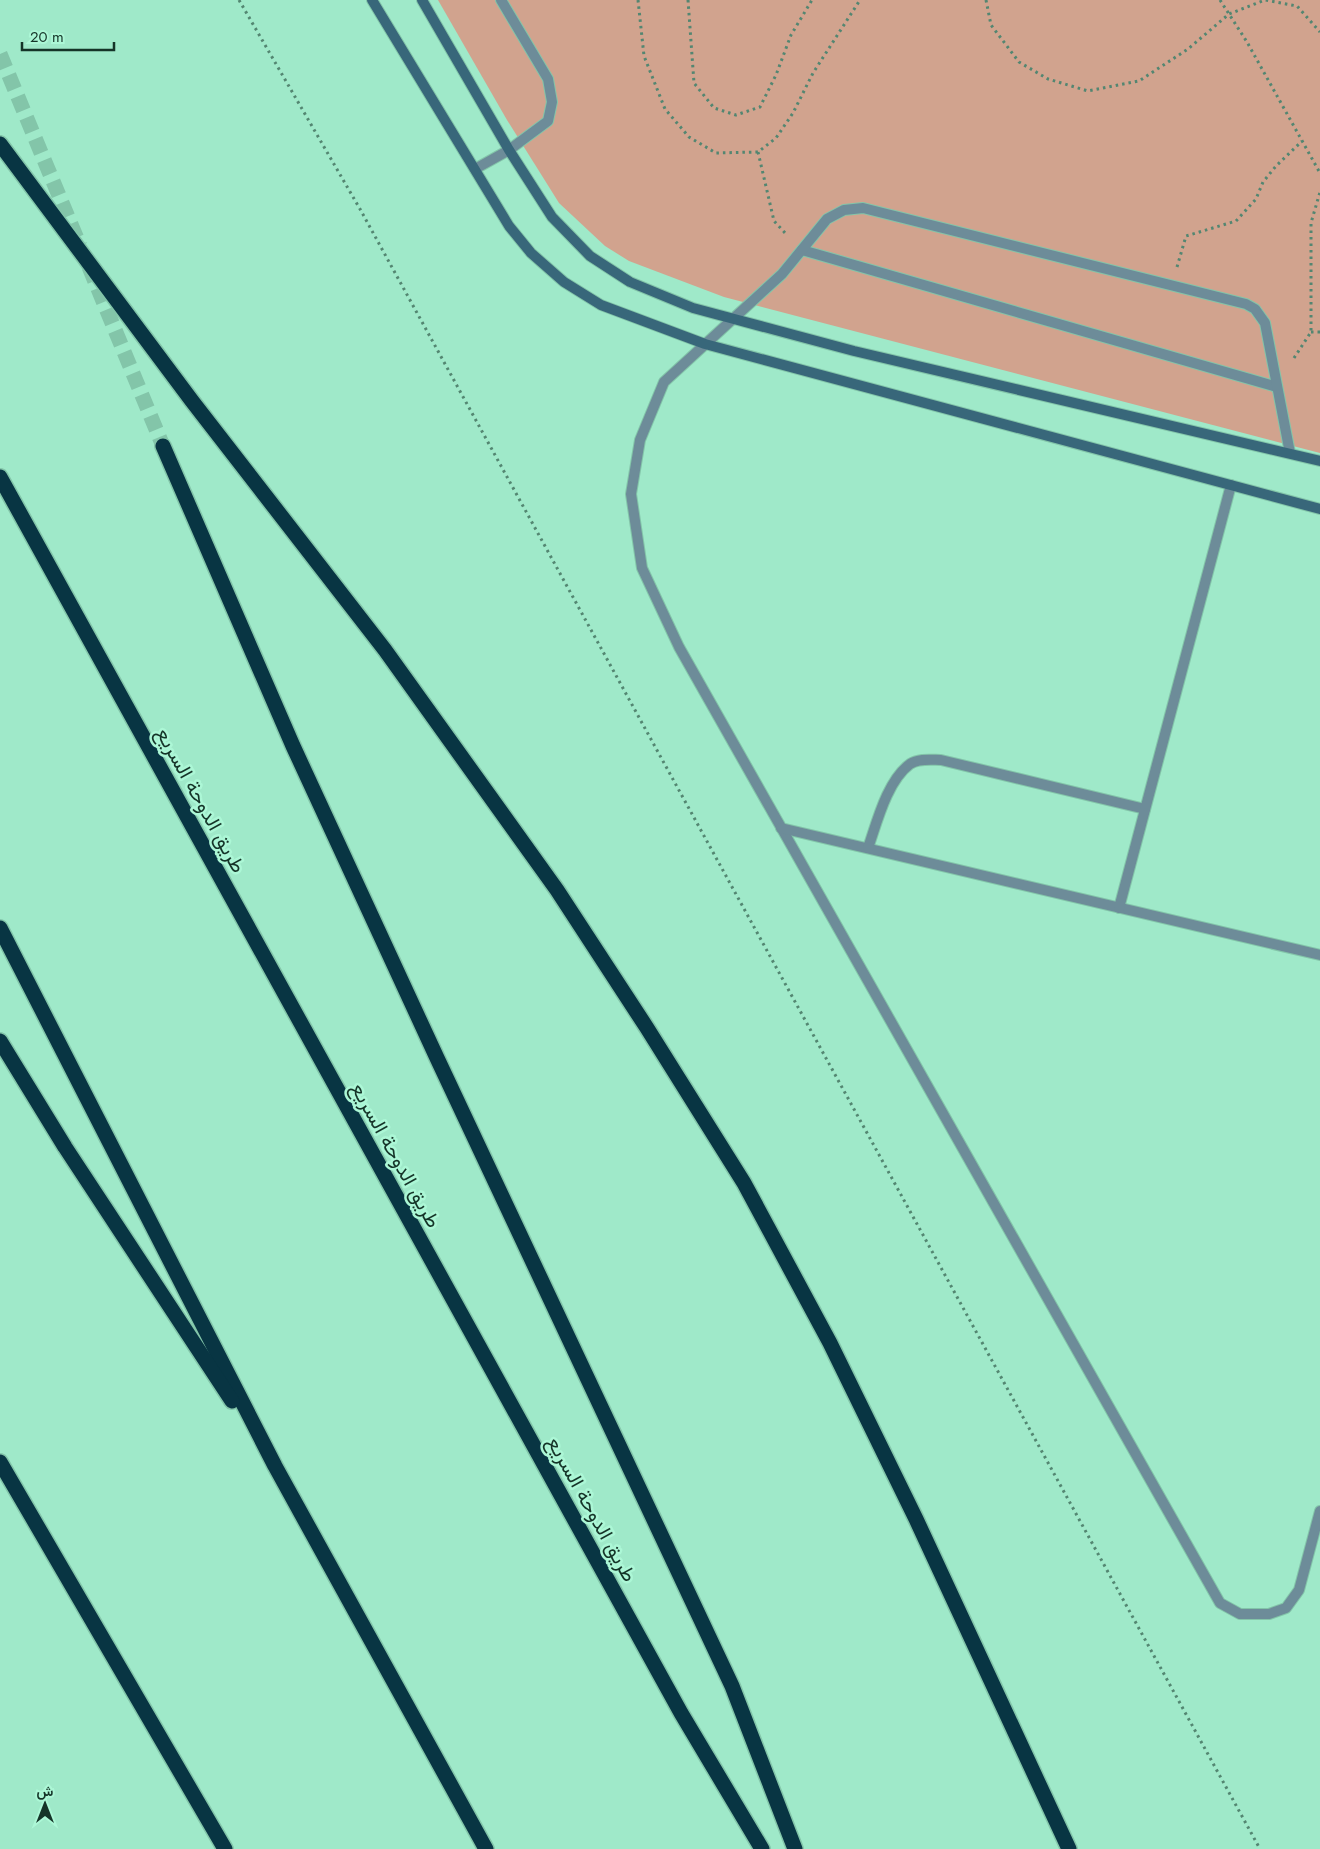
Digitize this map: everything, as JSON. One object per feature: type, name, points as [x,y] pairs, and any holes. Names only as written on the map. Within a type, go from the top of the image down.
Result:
[{"type":"highway","points":[[0,144],[192,402],[385,650],[557,890],[647,1028],[744,1183],[830,1343],[920,1528],[1070,1849]]},
{"type":"highway","points":[[163,446],[294,746],[432,1050],[732,1686],[795,1849]]},
{"type":"highway","name":"طريق الدوحة السريع","points":[[0,477],[681,1713],[762,1849]]},
{"type":"highway","points":[[0,928],[275,1466],[486,1849]]},
{"type":"highway","points":[[0,1041],[65,1147],[275,1466]]},
{"type":"highway","points":[[0,1462],[225,1849]]},
{"type":"street","points":[[372,0],[509,226],[531,252],[564,282],[601,305],[705,344],[1320,508]]},
{"type":"street","points":[[422,0],[510,150],[552,217],[590,256],[630,282],[693,308],[854,351],[1320,461]]},
{"type":"lane","points":[[475,169],[510,150],[548,121],[552,102],[548,80],[501,0]]},
{"type":"lane","points":[[1290,453],[1265,323],[1255,309],[1246,304],[863,208],[844,210],[827,219],[782,274],[664,382],[640,440],[632,494],[642,568],[679,647],[1220,1603],[1240,1614],[1269,1614],[1286,1608],[1299,1590],[1320,1511]]},
{"type":"lane","points":[[802,250],[1277,387]]},
{"type":"lane","points":[[1118,908],[1231,485]]},
{"type":"lane","points":[[868,848],[880,811],[895,782],[911,764],[924,760],[941,760],[1145,809]]},
{"type":"lane","points":[[781,828],[1320,955]]},
{"type":"path","points":[[239,0],[360,209],[1260,1849]]},
{"type":"path","points":[[638,0],[644,56],[665,109],[689,137],[716,153],[758,152],[776,138],[793,113],[813,73],[860,0]]},
{"type":"path","points":[[688,0],[694,82],[714,108],[736,115],[760,107],[776,75],[791,35],[812,0]]},
{"type":"path","points":[[986,0],[991,25],[1018,62],[1048,79],[1088,91],[1139,81],[1188,49],[1229,14],[1265,0],[1297,6],[1320,32]]},
{"type":"path","points":[[1220,0],[1247,42],[1320,173]]},
{"type":"path","points":[[1172,285],[1186,236],[1236,221],[1256,199],[1262,182],[1271,171],[1302,141]]},
{"type":"path","points":[[758,152],[774,221],[802,250]]},
{"type":"path","points":[[1277,387],[1311,332],[1311,223],[1320,192]]},
{"type":"path","points":[[1311,332],[1320,332]]},
{"type":"shaded area","points":[[438,0],[1320,0],[1320,453],[724,297],[629,261],[605,246],[559,203],[507,120]]},
{"type":"tunnel","points":[[0,54],[80,246]]},
{"type":"tunnel","points":[[89,267],[163,446]]}]
